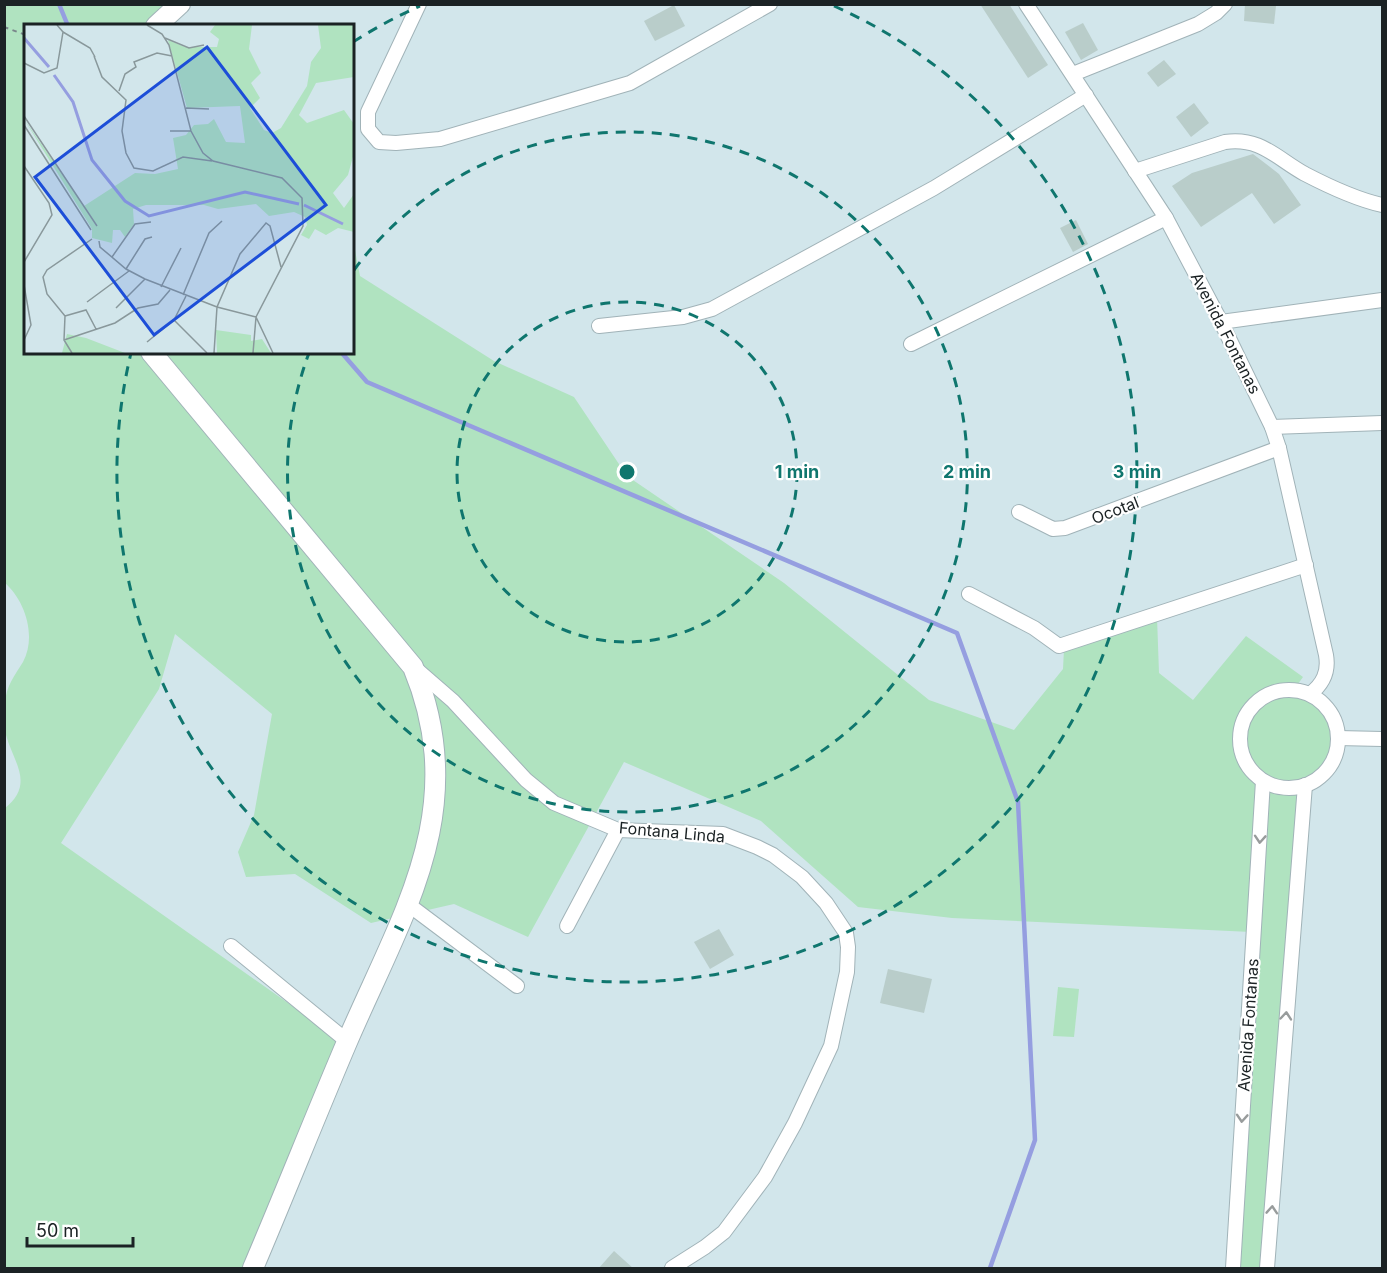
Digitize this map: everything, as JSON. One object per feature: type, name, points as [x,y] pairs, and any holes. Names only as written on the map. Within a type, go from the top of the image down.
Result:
[{"type":"main road","points":[[158,24],[180,4]]},
{"type":"main road","points":[[153,354],[413,667],[421,686],[435,745],[436,785],[432,825],[409,905],[347,1041],[253,1269]]},
{"type":"street","points":[[419,4],[368,112],[368,129],[379,142],[396,143],[440,139],[630,84],[770,4]]},
{"type":"street","name":"Avenida Fontanas","points":[[1026,4],[1166,218],[1221,322],[1272,427],[1279,448],[1327,663],[1325,677],[1310,694]]},
{"type":"street","points":[[1073,74],[1198,24],[1216,13],[1225,4]]},
{"type":"street","points":[[599,326],[683,317],[712,309],[934,188],[1086,95]]},
{"type":"street","points":[[1135,171],[1225,142],[1239,140],[1265,148],[1302,172],[1340,191],[1383,205]]},
{"type":"street","points":[[911,344],[1166,218]]},
{"type":"street","points":[[1221,322],[1383,300]]},
{"type":"street","points":[[1272,427],[1383,423]]},
{"type":"street","name":"Ocotal","points":[[1019,512],[1053,529],[1065,528],[1279,448]]},
{"type":"street","points":[[969,594],[1034,628],[1059,646],[1306,565]]},
{"type":"street","name":"Fontana Linda","points":[[413,667],[453,701],[526,780],[554,803],[618,830],[723,834],[757,847],[788,866],[815,889],[832,910],[846,933],[847,972],[831,1046],[795,1123],[765,1177],[724,1232],[672,1269]]},
{"type":"street","points":[[1294,690],[1310,694],[1321,702],[1330,712],[1336,724],[1338,738],[1336,753],[1329,767],[1319,778],[1305,785],[1291,788],[1263,781],[1251,770],[1242,756],[1239,739],[1242,723],[1250,708],[1262,697],[1277,691],[1294,690]]},
{"type":"street","points":[[1338,738],[1383,739]]},
{"type":"street","name":"Avenida Fontanas","points":[[1233,1269],[1263,781]]},
{"type":"street","points":[[1268,1269],[1305,785]]},
{"type":"street","points":[[567,926],[618,830]]},
{"type":"street","points":[[409,905],[517,986]]},
{"type":"street","points":[[231,946],[347,1041]]},
{"type":"path","points":[[4,27],[24,34]]},
{"type":"green space","points":[[5,5],[169,5],[156,24],[24,24],[24,354],[354,354],[354,245],[360,276],[494,361],[574,397],[627,476],[784,583],[929,700],[1014,730],[1063,669],[1064,649],[1157,617],[1159,673],[1193,700],[1246,636],[1303,677],[1295,688],[1276,692],[1261,699],[1249,709],[1240,736],[1243,751],[1250,766],[1263,781],[1251,932],[952,918],[858,907],[761,821],[624,762],[528,937],[454,904],[371,923],[295,874],[246,877],[238,852],[254,815],[272,714],[175,634],[159,689],[61,843],[342,1041],[249,1268],[5,1268],[4,809],[14,800],[21,782],[5,731],[4,715],[7,691],[27,652],[29,630],[18,598],[4,582]]},
{"type":"green space","points":[[1294,692],[1308,695],[1326,711],[1332,722],[1334,744],[1332,755],[1326,766],[1316,776],[1301,785],[1265,1268],[1240,1268],[1266,782],[1245,757],[1242,734],[1248,716],[1259,702],[1275,693]]},
{"type":"green space","points":[[1058,987],[1079,989],[1074,1037],[1053,1036]]},
{"type":"building","points":[[980,4],[1009,4],[1048,65],[1028,78]]},
{"type":"building","points":[[1245,4],[1276,6],[1274,24],[1244,21]]},
{"type":"building","points":[[674,5],[685,26],[655,41],[644,21]]},
{"type":"building","points":[[1083,23],[1098,50],[1081,60],[1065,32]]},
{"type":"building","points":[[1164,60],[1176,74],[1158,87],[1147,73]]},
{"type":"building","points":[[1194,103],[1209,123],[1191,137],[1176,117]]},
{"type":"building","points":[[1253,154],[1279,174],[1301,205],[1274,224],[1252,193],[1201,227],[1172,186],[1192,173]]},
{"type":"building","points":[[1076,220],[1088,244],[1073,252],[1060,228]]},
{"type":"building","points":[[719,929],[734,955],[710,969],[694,942]]},
{"type":"building","points":[[888,969],[932,979],[924,1013],[880,1003]]},
{"type":"building","points":[[614,1251],[634,1269],[598,1269]]},
{"type":"waterway","points":[[59,4],[67,24]]},
{"type":"waterway","points":[[343,354],[367,382],[957,633],[1018,802],[1035,1140],[990,1268]]}]
